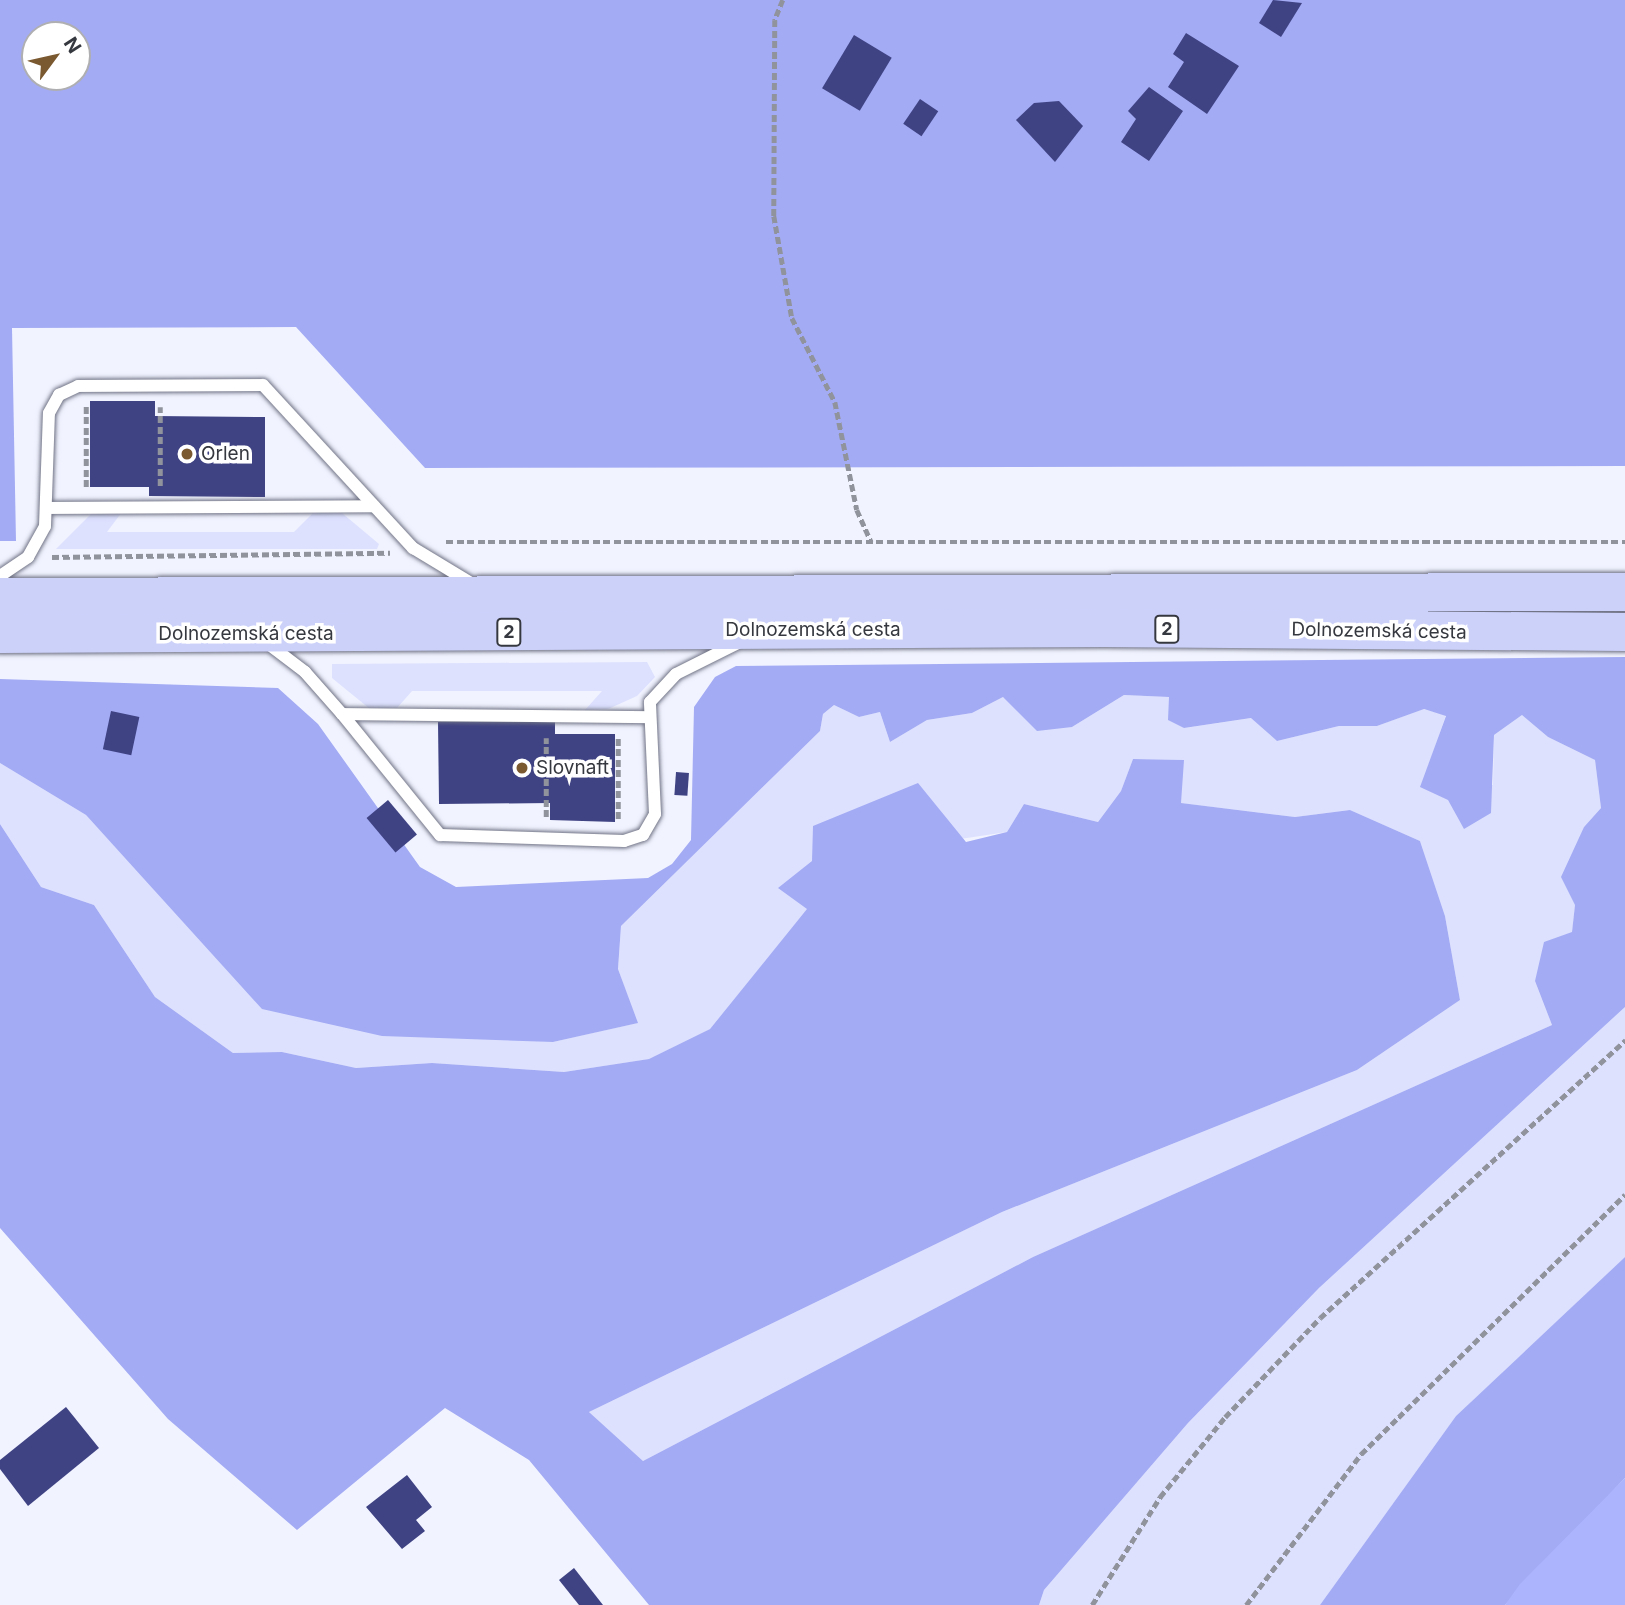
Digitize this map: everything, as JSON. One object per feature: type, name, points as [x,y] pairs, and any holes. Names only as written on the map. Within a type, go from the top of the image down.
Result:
[{"type":"main road","name":"Dolnozemská cesta","points":[[0,597],[1625,592]]},
{"type":"main road","name":"Dolnozemská cesta","points":[[0,634],[1625,632]]},
{"type":"lane","points":[[0,576],[28,557],[45,526],[49,413],[59,395],[78,386],[263,384],[413,548],[453,568],[487,595]]},
{"type":"lane","points":[[46,508],[374,506]]},
{"type":"lane","points":[[256,634],[304,672],[342,714],[440,835],[617,841],[643,835],[655,814],[650,702],[676,674],[763,631]]},
{"type":"lane","points":[[342,714],[649,717]]},
{"type":"path","points":[[783,0],[775,20],[774,216],[792,318],[835,402],[857,510],[871,542]]},
{"type":"path","points":[[160,507],[161,385]]},
{"type":"path","points":[[86,398],[86,489]]},
{"type":"path","points":[[28,557],[377,555],[451,541],[1625,542]]},
{"type":"path","points":[[546,716],[546,840]]},
{"type":"path","points":[[617,841],[618,732]]},
{"type":"path","points":[[1092,1605],[1160,1497],[1225,1417],[1320,1318],[1625,1040]]},
{"type":"path","points":[[1246,1605],[1361,1454],[1625,1195]]},
{"type":"shaded area","points":[[0,0],[1625,0],[1625,466],[425,468],[296,327],[12,328],[16,541],[0,541]]},
{"type":"shaded area","points":[[93,512],[122,512],[107,532],[294,532],[314,512],[342,513],[379,544],[377,549],[56,549]]},
{"type":"shaded area","points":[[1625,657],[1625,1007],[1319,1288],[1188,1423],[1044,1590],[1039,1605],[649,1605],[529,1460],[445,1408],[297,1530],[168,1419],[0,1228],[0,824],[41,887],[94,905],[155,997],[233,1053],[282,1052],[356,1068],[432,1063],[564,1072],[649,1059],[710,1029],[807,909],[778,888],[812,861],[813,826],[918,783],[966,842],[1007,832],[1024,804],[1098,822],[1121,791],[1133,759],[1184,760],[1181,803],[1295,817],[1350,810],[1420,841],[1445,916],[1460,1000],[1357,1070],[1002,1212],[589,1412],[643,1461],[1033,1257],[1552,1025],[1535,981],[1544,942],[1572,932],[1575,905],[1561,877],[1584,827],[1601,808],[1595,760],[1548,737],[1522,715],[1494,735],[1491,813],[1464,829],[1448,800],[1420,787],[1446,716],[1424,709],[1377,726],[1339,726],[1277,741],[1251,718],[1184,728],[1168,720],[1169,697],[1124,695],[1072,727],[1037,731],[1003,697],[972,713],[927,720],[890,742],[880,712],[859,717],[834,705],[823,714],[820,731],[621,926],[618,969],[638,1023],[553,1042],[382,1036],[262,1009],[86,815],[0,763],[0,679],[278,688],[318,724],[420,867],[456,887],[648,878],[672,864],[691,840],[694,707],[715,677],[736,666]]},
{"type":"shaded area","points":[[647,662],[655,677],[637,696],[608,709],[585,710],[602,691],[412,691],[397,708],[370,709],[332,678],[332,664]]},
{"type":"shaded area","points":[[1124,695],[1170,697],[1184,728],[1252,718],[1277,741],[1339,726],[1377,726],[1423,709],[1446,715],[1421,787],[1493,785],[1494,735],[1522,715],[1548,737],[1595,760],[1601,808],[1584,827],[1572,933],[1535,981],[1552,1025],[1033,1257],[643,1461],[589,1412],[1002,1212],[1357,1070],[1460,1000],[1445,916],[1420,841],[1350,810],[1295,817],[1180,803],[1183,760],[1133,759],[1121,791],[1098,822],[1024,804],[1007,832],[812,861],[808,909],[710,1029],[650,1059],[564,1072],[432,1063],[356,1068],[282,1052],[233,1053],[155,997],[94,905],[41,887],[0,824],[0,763],[86,815],[190,928],[491,1038],[553,1042],[637,1023],[618,969],[621,926],[820,731],[823,714],[834,705],[859,717],[880,712],[890,742],[927,720],[972,713],[1003,697],[1072,727]]},
{"type":"shaded area","points":[[1625,1007],[1625,1257],[1456,1416],[1320,1605],[1039,1605],[1044,1590],[1188,1423],[1319,1288]]},
{"type":"shaded area","points":[[1625,1257],[1625,1478],[1505,1605],[1320,1605],[1456,1416]]},
{"type":"shaded area","points":[[1625,1478],[1625,1605],[1505,1605],[1520,1584]]},
{"type":"building","points":[[1273,0],[1302,3],[1281,37],[1259,23]]},
{"type":"building","points":[[1186,33],[1239,66],[1207,114],[1168,87],[1184,62],[1173,54]]},
{"type":"building","points":[[854,35],[892,58],[860,111],[822,88]]},
{"type":"building","points":[[1149,87],[1183,111],[1149,161],[1121,142],[1136,119],[1128,111]]},
{"type":"building","points":[[920,99],[938,111],[921,136],[903,124]]},
{"type":"building","points":[[1059,101],[1083,126],[1055,162],[1016,120],[1034,103]]},
{"type":"building","points":[[90,401],[155,401],[155,416],[265,417],[265,497],[149,496],[149,487],[90,487]]},
{"type":"building","points":[[111,711],[139,717],[131,755],[103,749]]},
{"type":"building","points":[[438,722],[555,722],[555,734],[615,734],[615,822],[550,820],[550,803],[439,804]]},
{"type":"building","points":[[676,772],[689,773],[687,796],[674,795]]},
{"type":"building","points":[[388,800],[417,834],[395,852],[367,818]]},
{"type":"building","points":[[66,1407],[99,1448],[28,1506],[0,1469],[0,1460]]},
{"type":"building","points":[[407,1475],[432,1507],[416,1520],[425,1531],[402,1549],[366,1507]]},
{"type":"building","points":[[574,1568],[603,1605],[579,1605],[559,1580]]},
{"type":"place","name":"Orlen","points":[[187,454]]},
{"type":"place","name":"Slovnaft","points":[[522,768]]}]
